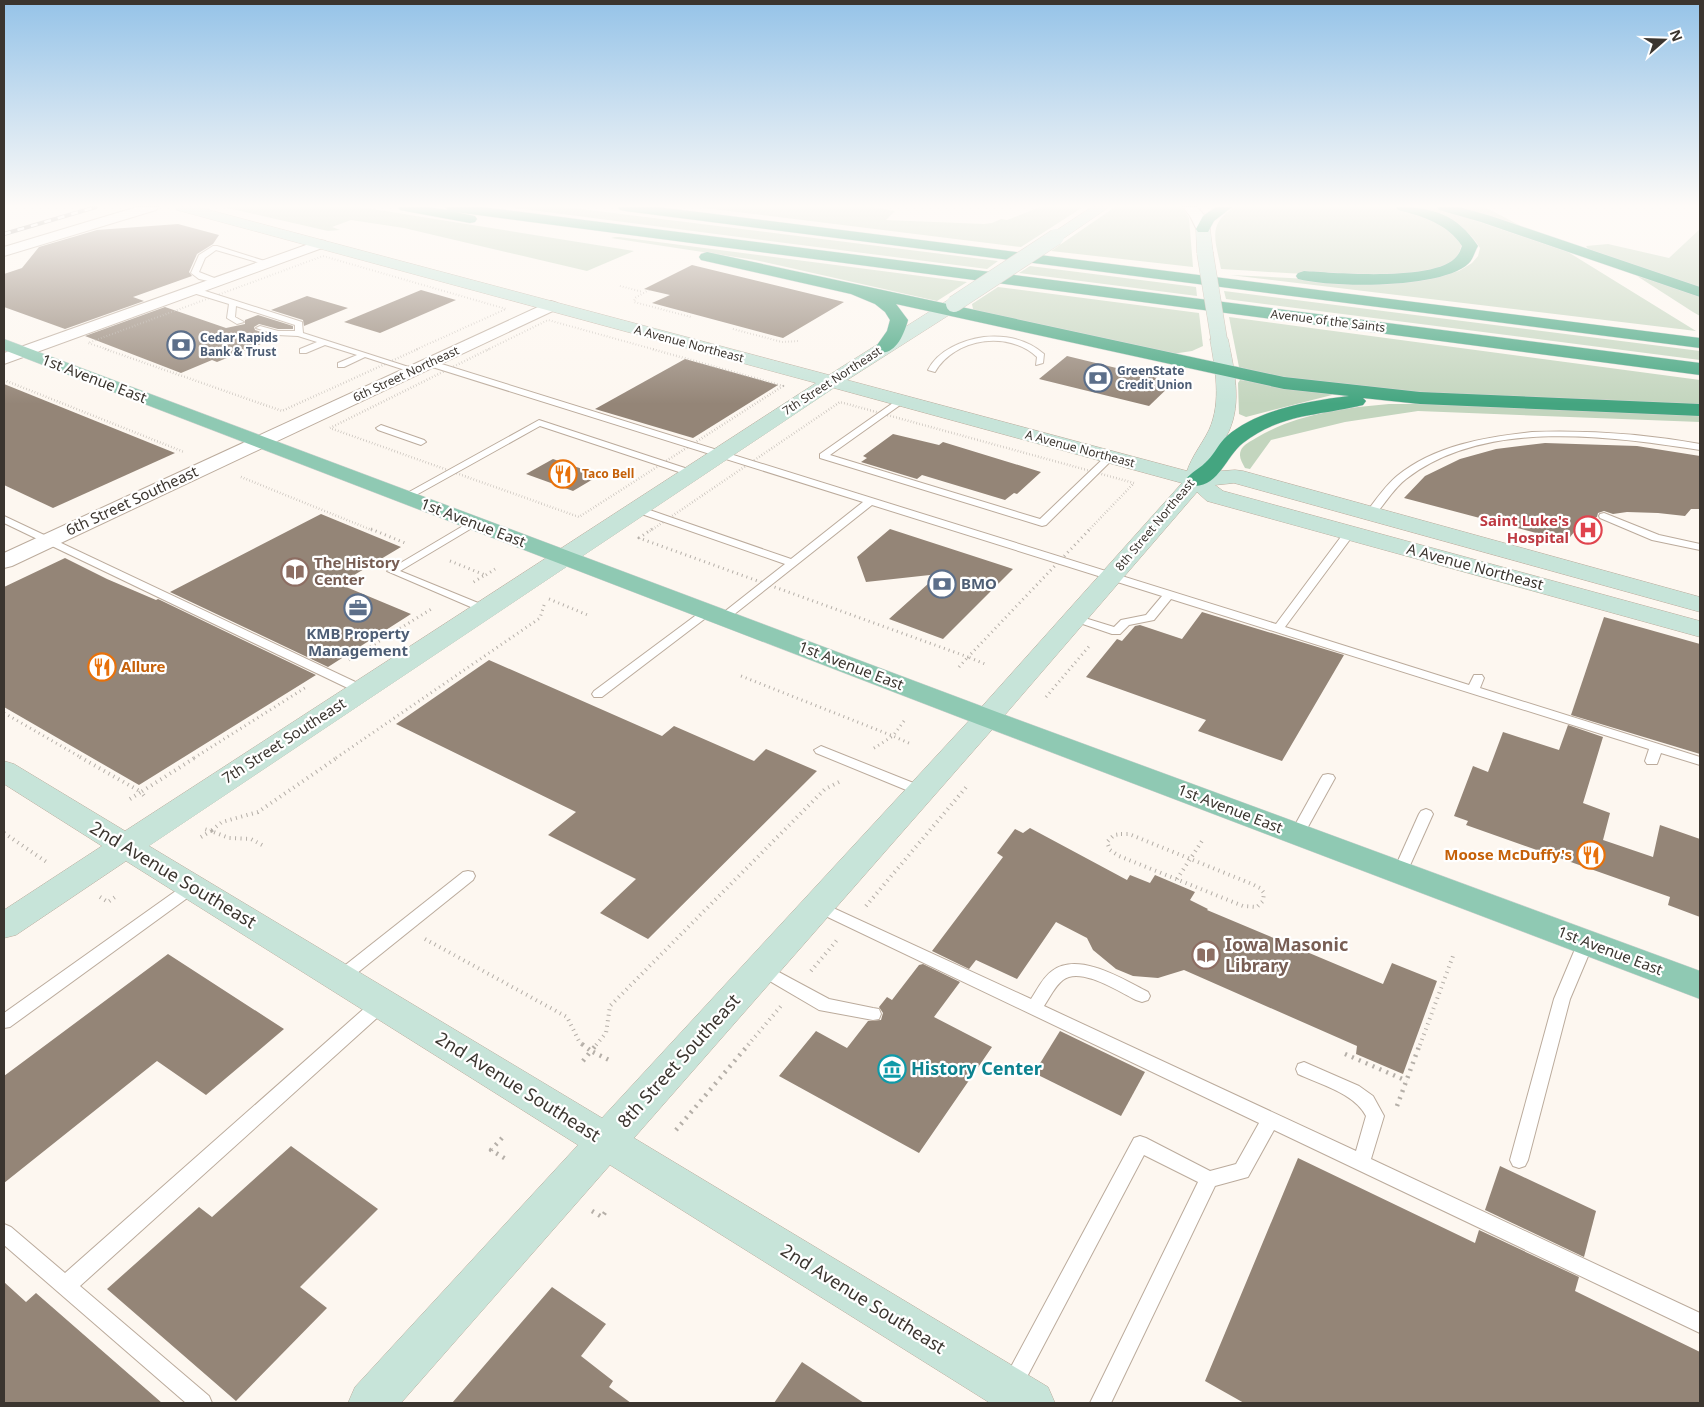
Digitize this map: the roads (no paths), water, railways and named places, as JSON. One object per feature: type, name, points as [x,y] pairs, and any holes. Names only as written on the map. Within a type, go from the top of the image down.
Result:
[{"type":"highway","points":[[784,273],[856,290],[950,307],[1224,371],[1284,383],[1420,398],[1700,410]]},
{"type":"highway","name":"Avenue of the Saints","points":[[956,273],[1696,369]]},
{"type":"highway","name":"Avenue of the Saints","points":[[1145,273],[1700,343]]},
{"type":"highway","points":[[1247,273],[1362,279],[1406,278],[1439,273]]},
{"type":"highway","points":[[1643,273],[1700,292]]},
{"type":"highway","points":[[856,290],[883,301],[897,314],[899,325],[892,339],[884,348]]},
{"type":"highway","points":[[1196,480],[1217,464],[1225,450],[1236,440],[1268,421],[1309,409],[1346,402],[1420,398]]},
{"type":"main road","name":"A Avenue Northeast","points":[[427,273],[1196,480],[1235,476],[1700,605]]},
{"type":"main road","name":"7th Street Northeast","points":[[564,558],[691,473],[1002,273]]},
{"type":"main road","name":"8th Street Northeast","points":[[987,718],[1196,480],[1198,465],[1214,439],[1224,417],[1226,404],[1224,371],[1208,273]]},
{"type":"main road","name":"1st Avenue East","points":[[11,352],[260,441],[987,718],[1700,985]]},
{"type":"main road","name":"A Avenue Northeast","points":[[1196,480],[1215,496],[1700,629]]},
{"type":"main road","name":"7th Street Southeast","points":[[4,926],[564,558]]},
{"type":"main road","name":"8th Street Southeast","points":[[371,1403],[987,718]]},
{"type":"main road","name":"2nd Avenue Southeast","points":[[4,771],[1021,1396]]},
{"type":"street","points":[[11,352],[241,273]]},
{"type":"street","name":"6th Street Northeast","points":[[260,441],[551,306]]},
{"type":"street","name":"6th Street Southeast","points":[[4,561],[260,441]]},
{"type":"lane","points":[[195,273],[202,277],[218,281]]},
{"type":"lane","points":[[193,290],[299,324],[300,334]]},
{"type":"lane","points":[[232,303],[231,318],[240,322]]},
{"type":"lane","points":[[260,328],[277,333],[300,334],[365,354],[477,378],[1278,629],[1389,670],[1476,695],[1546,708],[1700,761]]},
{"type":"lane","points":[[932,370],[934,366],[959,346],[977,340],[991,339],[1021,344],[1036,350],[1041,356],[1039,364]]},
{"type":"lane","points":[[303,351],[325,342]]},
{"type":"lane","points":[[341,365],[365,354]]},
{"type":"lane","points":[[509,397],[529,385]]},
{"type":"lane","points":[[564,406],[575,400]]},
{"type":"lane","points":[[900,401],[823,456],[1042,523],[1110,457]]},
{"type":"lane","points":[[404,497],[539,423],[691,473]]},
{"type":"lane","points":[[381,428],[421,442]]},
{"type":"lane","points":[[1370,514],[1401,478],[1436,457],[1479,442],[1540,435],[1611,435],[1700,447]]},
{"type":"lane","points":[[598,694],[793,563],[870,502]]},
{"type":"lane","points":[[638,509],[793,563]]},
{"type":"lane","points":[[1604,516],[1656,538],[1700,547]]},
{"type":"lane","points":[[4,519],[362,690]]},
{"type":"lane","points":[[473,523],[392,571],[484,609]]},
{"type":"lane","points":[[1278,629],[1350,532]]},
{"type":"lane","points":[[1075,618],[1116,632],[1125,622],[1150,618],[1169,595]]},
{"type":"lane","points":[[1476,695],[1478,678]]},
{"type":"lane","points":[[1652,761],[1656,747]]},
{"type":"lane","points":[[822,750],[922,791]]},
{"type":"lane","points":[[1297,834],[1328,778]]},
{"type":"lane","points":[[1400,872],[1426,814]]},
{"type":"lane","points":[[340,978],[468,876]]},
{"type":"lane","points":[[4,1022],[192,887]]},
{"type":"lane","points":[[818,906],[1700,1323]]},
{"type":"lane","points":[[1519,1160],[1562,999],[1586,942]]},
{"type":"lane","points":[[762,969],[826,1005],[873,1014]]},
{"type":"lane","points":[[1034,1008],[1057,975],[1071,969],[1084,970],[1142,996]]},
{"type":"lane","points":[[65,1286],[382,1003]]},
{"type":"lane","points":[[1304,1069],[1353,1092],[1367,1101],[1375,1116],[1361,1163]]},
{"type":"lane","points":[[1021,1396],[1140,1144],[1208,1179],[1242,1171],[1270,1120]]},
{"type":"lane","points":[[1100,1403],[1208,1179]]},
{"type":"lane","points":[[4,1233],[202,1403]]},
{"type":"place","name":"Cedar Rapids Bank & Trust","points":[[181,345]]},
{"type":"place","name":"GreenState Credit Union","points":[[1098,378]]},
{"type":"place","name":"Taco Bell","points":[[563,474]]},
{"type":"place","name":"Saint Luke's Hospital","points":[[1588,530]]},
{"type":"place","name":"The History Center","points":[[295,572]]},
{"type":"place","name":"BMO","points":[[942,584]]},
{"type":"place","name":"KMB Property Management","points":[[358,608]]},
{"type":"place","name":"Allure","points":[[102,667]]},
{"type":"place","name":"Moose McDuffy's","points":[[1591,855]]},
{"type":"place","name":"Iowa Masonic Library","points":[[1206,955]]},
{"type":"place","name":"History Center","points":[[892,1069]]}]
